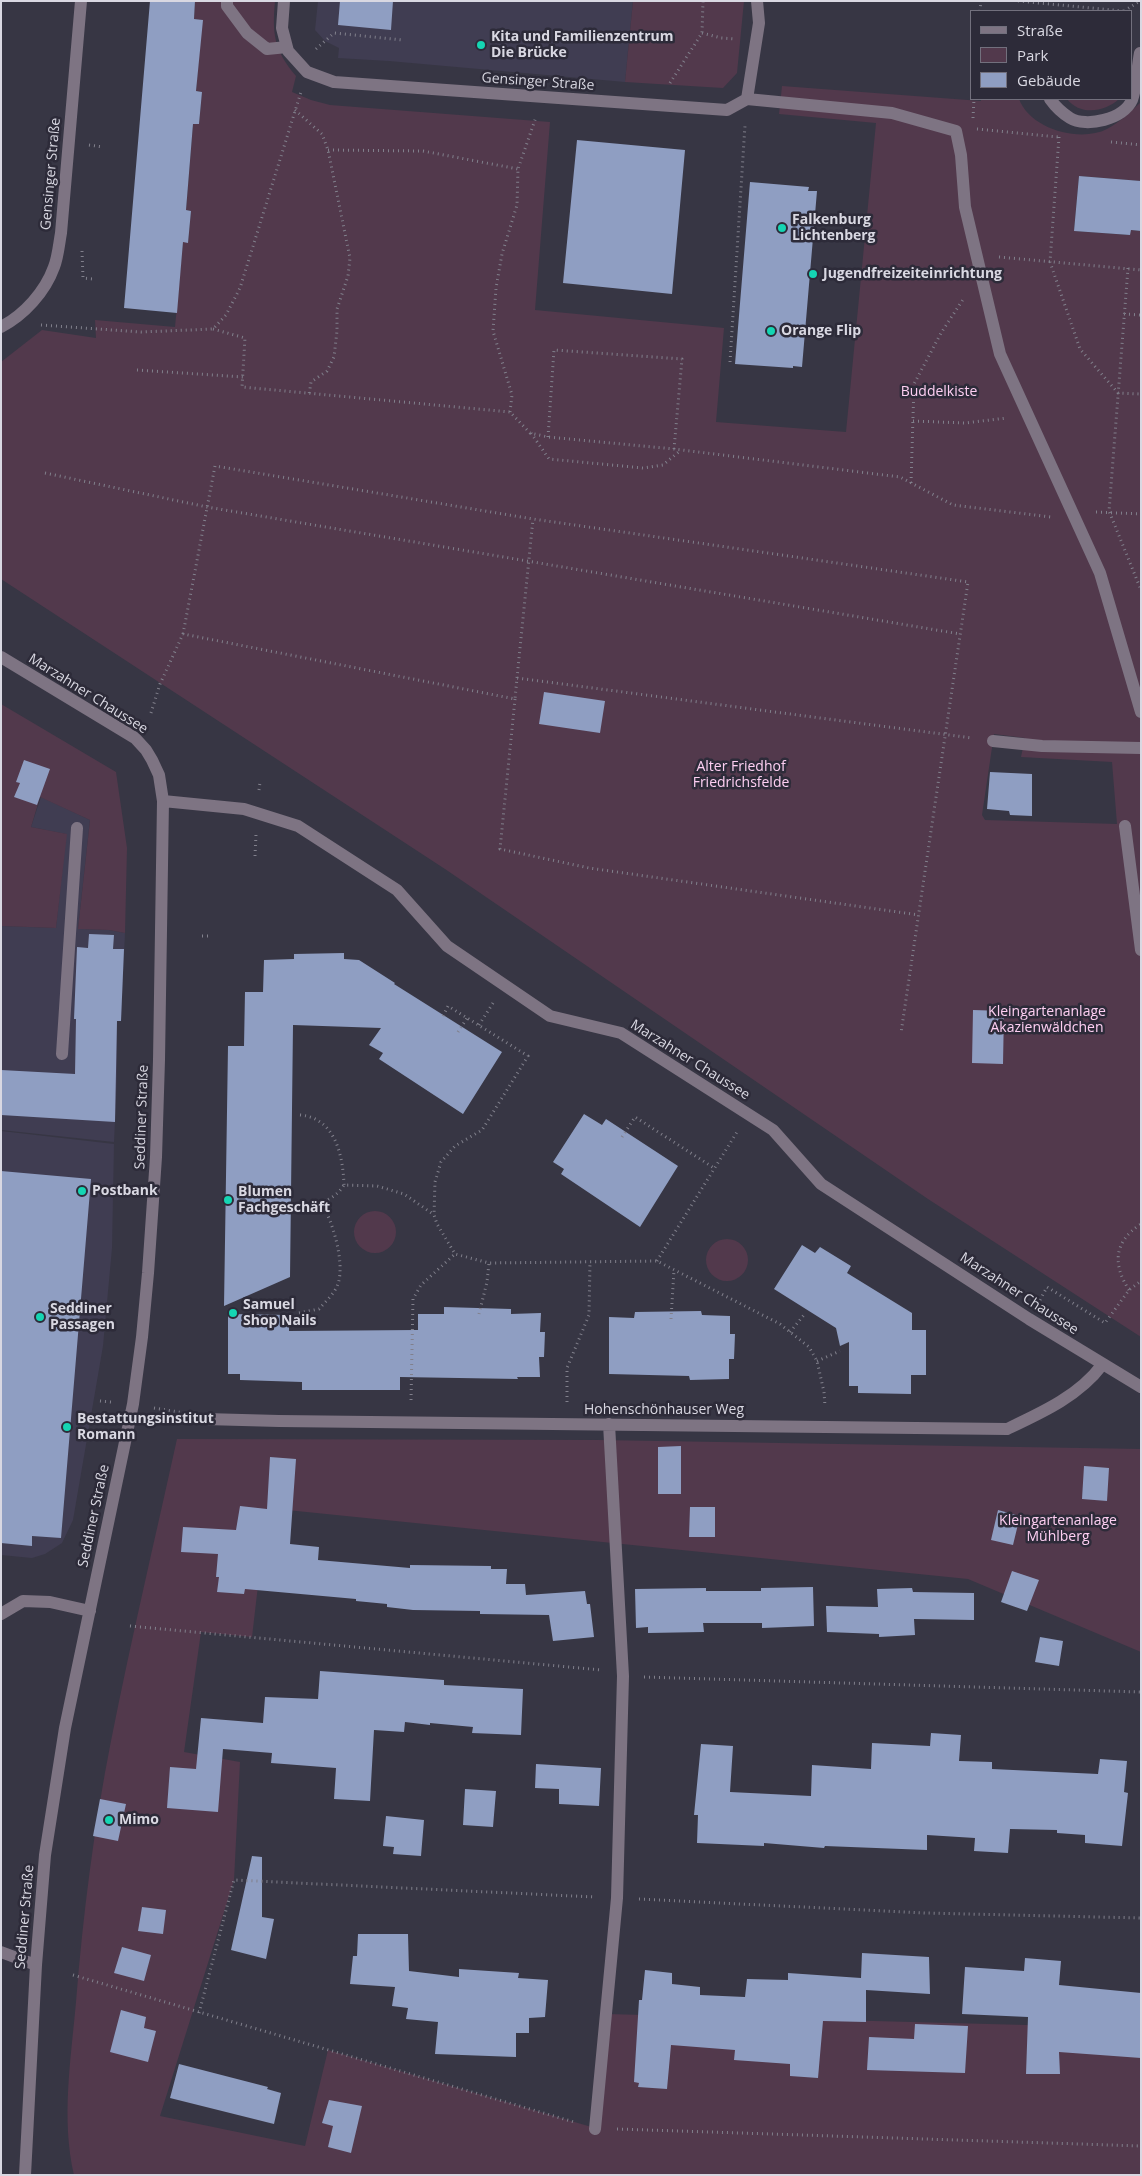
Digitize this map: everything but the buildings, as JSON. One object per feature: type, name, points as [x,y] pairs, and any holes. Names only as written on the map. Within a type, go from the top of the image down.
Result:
[{"type":"street","name":"Gensinger Straße","points":[[1,327],[10,322],[36,300],[54,268],[61,233],[81,1]]},
{"type":"street","points":[[227,1],[227,6],[247,33],[267,49],[287,47]]},
{"type":"street","name":"Gensinger Straße","points":[[284,1],[282,28],[288,51],[306,72],[334,82],[727,110],[747,99]]},
{"type":"street","points":[[758,1],[759,23],[747,99],[892,114],[956,131],[961,155],[965,207],[1000,354],[1100,573],[1124,660],[1141,712]]},
{"type":"street","points":[[1051,100],[1058,109],[1071,119],[1091,122],[1107,120],[1121,112],[1132,101],[1137,53]]},
{"type":"street","name":"Marzahner Chaussee","points":[[1,657],[135,738],[152,760],[158,775],[163,801],[244,809],[298,826],[397,890],[447,946],[550,1016],[621,1034],[629,1038],[773,1130],[821,1184],[1102,1365],[1141,1387]]},
{"type":"street","points":[[993,741],[1042,746],[1141,748]]},
{"type":"street","name":"Seddiner Straße","points":[[25,2175],[36,1965],[45,1855],[65,1728],[133,1404],[143,1328],[156,1157],[163,916],[163,801]]},
{"type":"street","points":[[1125,826],[1141,950]]},
{"type":"street","points":[[62,1054],[77,828]]},
{"type":"street","name":"Hohenschönhauser Weg","points":[[205,1419],[279,1422],[1007,1429],[1046,1411],[1092,1378],[1102,1365]]},
{"type":"street","points":[[595,2128],[617,1898],[623,1676],[609,1424]]},
{"type":"street","points":[[1,1614],[22,1601],[50,1602],[90,1611]]},
{"type":"street","points":[[1,1952],[36,1965]]},
{"type":"path","points":[[656,105],[702,33],[703,1]]},
{"type":"path","points":[[1018,1],[1113,10]]},
{"type":"path","points":[[1126,10],[1140,1]]},
{"type":"path","points":[[213,329],[226,316],[240,288],[312,52],[334,33],[403,40]]},
{"type":"path","points":[[702,33],[721,38],[757,40]]},
{"type":"path","points":[[510,412],[512,395],[493,331],[496,288],[502,254],[517,204],[518,169],[536,120],[538,96]]},
{"type":"path","points":[[730,362],[747,99]]},
{"type":"path","points":[[972,130],[974,100]]},
{"type":"path","points":[[295,110],[322,134],[328,150],[350,258],[348,276],[337,309],[334,357],[326,371],[311,382],[309,395]]},
{"type":"path","points":[[956,131],[984,129],[1059,138],[1050,262],[1080,349],[1118,393],[1141,394]]},
{"type":"path","points":[[328,150],[423,150],[518,169]]},
{"type":"path","points":[[975,255],[1141,270]]},
{"type":"path","points":[[1128,268],[1109,511],[1141,590]]},
{"type":"path","points":[[911,483],[914,384],[941,333],[967,294],[984,289]]},
{"type":"path","points":[[1124,314],[1141,316]]},
{"type":"path","points":[[36,324],[140,332],[213,329],[245,338],[242,388],[510,412],[530,432],[549,459],[643,468],[663,465],[681,450]]},
{"type":"path","points":[[548,436],[554,350],[682,359],[674,449]]},
{"type":"path","points":[[137,370],[243,377]]},
{"type":"path","points":[[913,421],[965,423],[1009,418],[1026,412]]},
{"type":"path","points":[[530,432],[548,436],[674,449],[900,478],[953,505],[1054,517],[1071,512]]},
{"type":"path","points":[[151,713],[160,684],[183,634],[215,466],[533,519],[968,582],[901,1033]]},
{"type":"path","points":[[45,473],[207,507],[960,634]]},
{"type":"path","points":[[1109,511],[1141,514]]},
{"type":"path","points":[[533,519],[500,849],[589,868],[919,915]]},
{"type":"path","points":[[183,634],[515,700]]},
{"type":"path","points":[[518,678],[993,741]]},
{"type":"path","points":[[202,936],[209,936]]},
{"type":"path","points":[[479,1025],[496,998]]},
{"type":"path","points":[[444,1016],[448,1006],[528,1056],[482,1130],[455,1146],[441,1162],[434,1182],[434,1215],[437,1224],[456,1254],[489,1263],[657,1261],[780,1324],[808,1347],[817,1361],[824,1392],[825,1426]]},
{"type":"path","points":[[458,1032],[467,1018]]},
{"type":"path","points":[[299,1206],[322,1204],[340,1191],[344,1185],[344,1164],[340,1147],[332,1135],[310,1116],[300,1115]]},
{"type":"path","points":[[622,1137],[635,1117],[714,1168]]},
{"type":"path","points":[[657,1261],[730,1143]]},
{"type":"path","points":[[344,1185],[377,1186],[404,1194],[434,1215]]},
{"type":"path","points":[[299,1313],[319,1309],[338,1284],[340,1253],[322,1204]]},
{"type":"path","points":[[1129,1290],[1118,1266],[1118,1250],[1134,1229],[1141,1224]]},
{"type":"path","points":[[410,1422],[413,1299],[421,1284],[456,1254]]},
{"type":"path","points":[[568,1424],[568,1368],[589,1315],[590,1262]]},
{"type":"path","points":[[479,1314],[487,1282],[489,1263]]},
{"type":"path","points":[[671,1319],[674,1270]]},
{"type":"path","points":[[1105,1323],[1129,1290],[1141,1281]]},
{"type":"path","points":[[790,1332],[804,1315]]},
{"type":"path","points":[[817,1361],[840,1351]]},
{"type":"path","points":[[133,1404],[174,1410],[205,1419]]},
{"type":"shaded area","name":"Kita und Familienzentrum Die Brücke","points":[[318,1],[633,1],[625,82],[338,58],[339,48],[325,41],[315,30]]},
{"type":"shaded area","points":[[41,797],[90,820],[78,929],[109,930],[125,933],[121,1021],[117,1021],[114,1142],[1,1130],[1,926],[56,928],[66,834],[31,827]]},
{"type":"shaded area","points":[[1,1131],[114,1144],[112,1248],[103,1346],[73,1520],[62,1543],[45,1554],[32,1558],[1,1555]]},
{"type":"green space","points":[[195,1],[275,1],[274,23],[276,41],[283,58],[296,76],[292,92],[311,100],[330,105],[550,122],[535,310],[724,328],[716,422],[846,432],[876,123],[779,114],[782,86],[981,101],[1020,100],[1034,118],[1045,125],[1070,134],[1096,133],[1107,129],[1121,120],[1141,102],[1141,181],[1079,176],[1074,231],[1129,235],[1131,230],[1141,231],[1141,1337],[928,1199],[445,869],[1,579],[1,362],[42,330],[96,338],[95,320],[175,327],[183,242],[188,242],[191,211],[186,210],[193,124],[199,124],[202,92],[196,91],[202,20],[194,19]],"holes":[[[994,734],[1025,738],[1021,757],[1112,762],[1117,824],[985,820],[982,815]]]},
{"type":"green space","points":[[633,1],[744,1],[737,73],[723,88],[625,82]]},
{"type":"green space","points":[[1068,100],[1118,100],[1107,107],[1093,110],[1085,110]]},
{"type":"green space","points":[[1,704],[116,772],[127,848],[125,933],[109,930],[78,929],[90,820],[40,797],[31,827],[67,834],[56,928],[1,926]]},
{"type":"green space","points":[[379,1211],[387,1214],[393,1220],[396,1232],[393,1244],[387,1250],[371,1253],[363,1250],[357,1244],[354,1228],[357,1220],[363,1214]]},
{"type":"green space","points":[[723,1239],[731,1239],[742,1245],[748,1260],[742,1275],[731,1281],[723,1281],[712,1275],[706,1264],[706,1256],[712,1245]]},
{"type":"green space","name":"Kleingartenanlage Mühlberg","points":[[177,1439],[599,1440],[1141,1449],[1141,1652],[968,1579],[267,1508],[252,1637],[201,1632],[184,1752],[240,1762],[234,1880],[160,2116],[305,2146],[328,2050],[595,2128],[606,2014],[1141,2028],[1141,2175],[74,2175],[68,2132],[68,2089],[82,1937],[94,1838],[119,1703]]},
{"type":"place","name":"Kita und Familienzentrum Die Brücke","points":[[481,45]]},
{"type":"place","name":"Falkenburg Lichtenberg","points":[[782,228]]},
{"type":"place","name":"Jugendfreizeiteinrichtung","points":[[813,274]]},
{"type":"place","name":"Orange Flip","points":[[771,331]]},
{"type":"place","name":"Postbank","points":[[82,1191]]},
{"type":"place","name":"Blumen Fachgeschäft","points":[[228,1200]]},
{"type":"place","name":"Samuel Shop Nails","points":[[233,1313]]},
{"type":"place","name":"Seddiner Passagen","points":[[40,1317]]},
{"type":"place","name":"Bestattungsinstitut Romann","points":[[67,1427]]},
{"type":"place","name":"Mimo","points":[[109,1820]]},
{"type":"park label","name":"Buddelkiste","points":[[939,392]]},
{"type":"park label","name":"Alter Friedhof Friedrichsfelde","points":[[741,776]]},
{"type":"park label","name":"Kleingartenanlage Akazienwäldchen","points":[[1047,1020]]}]
